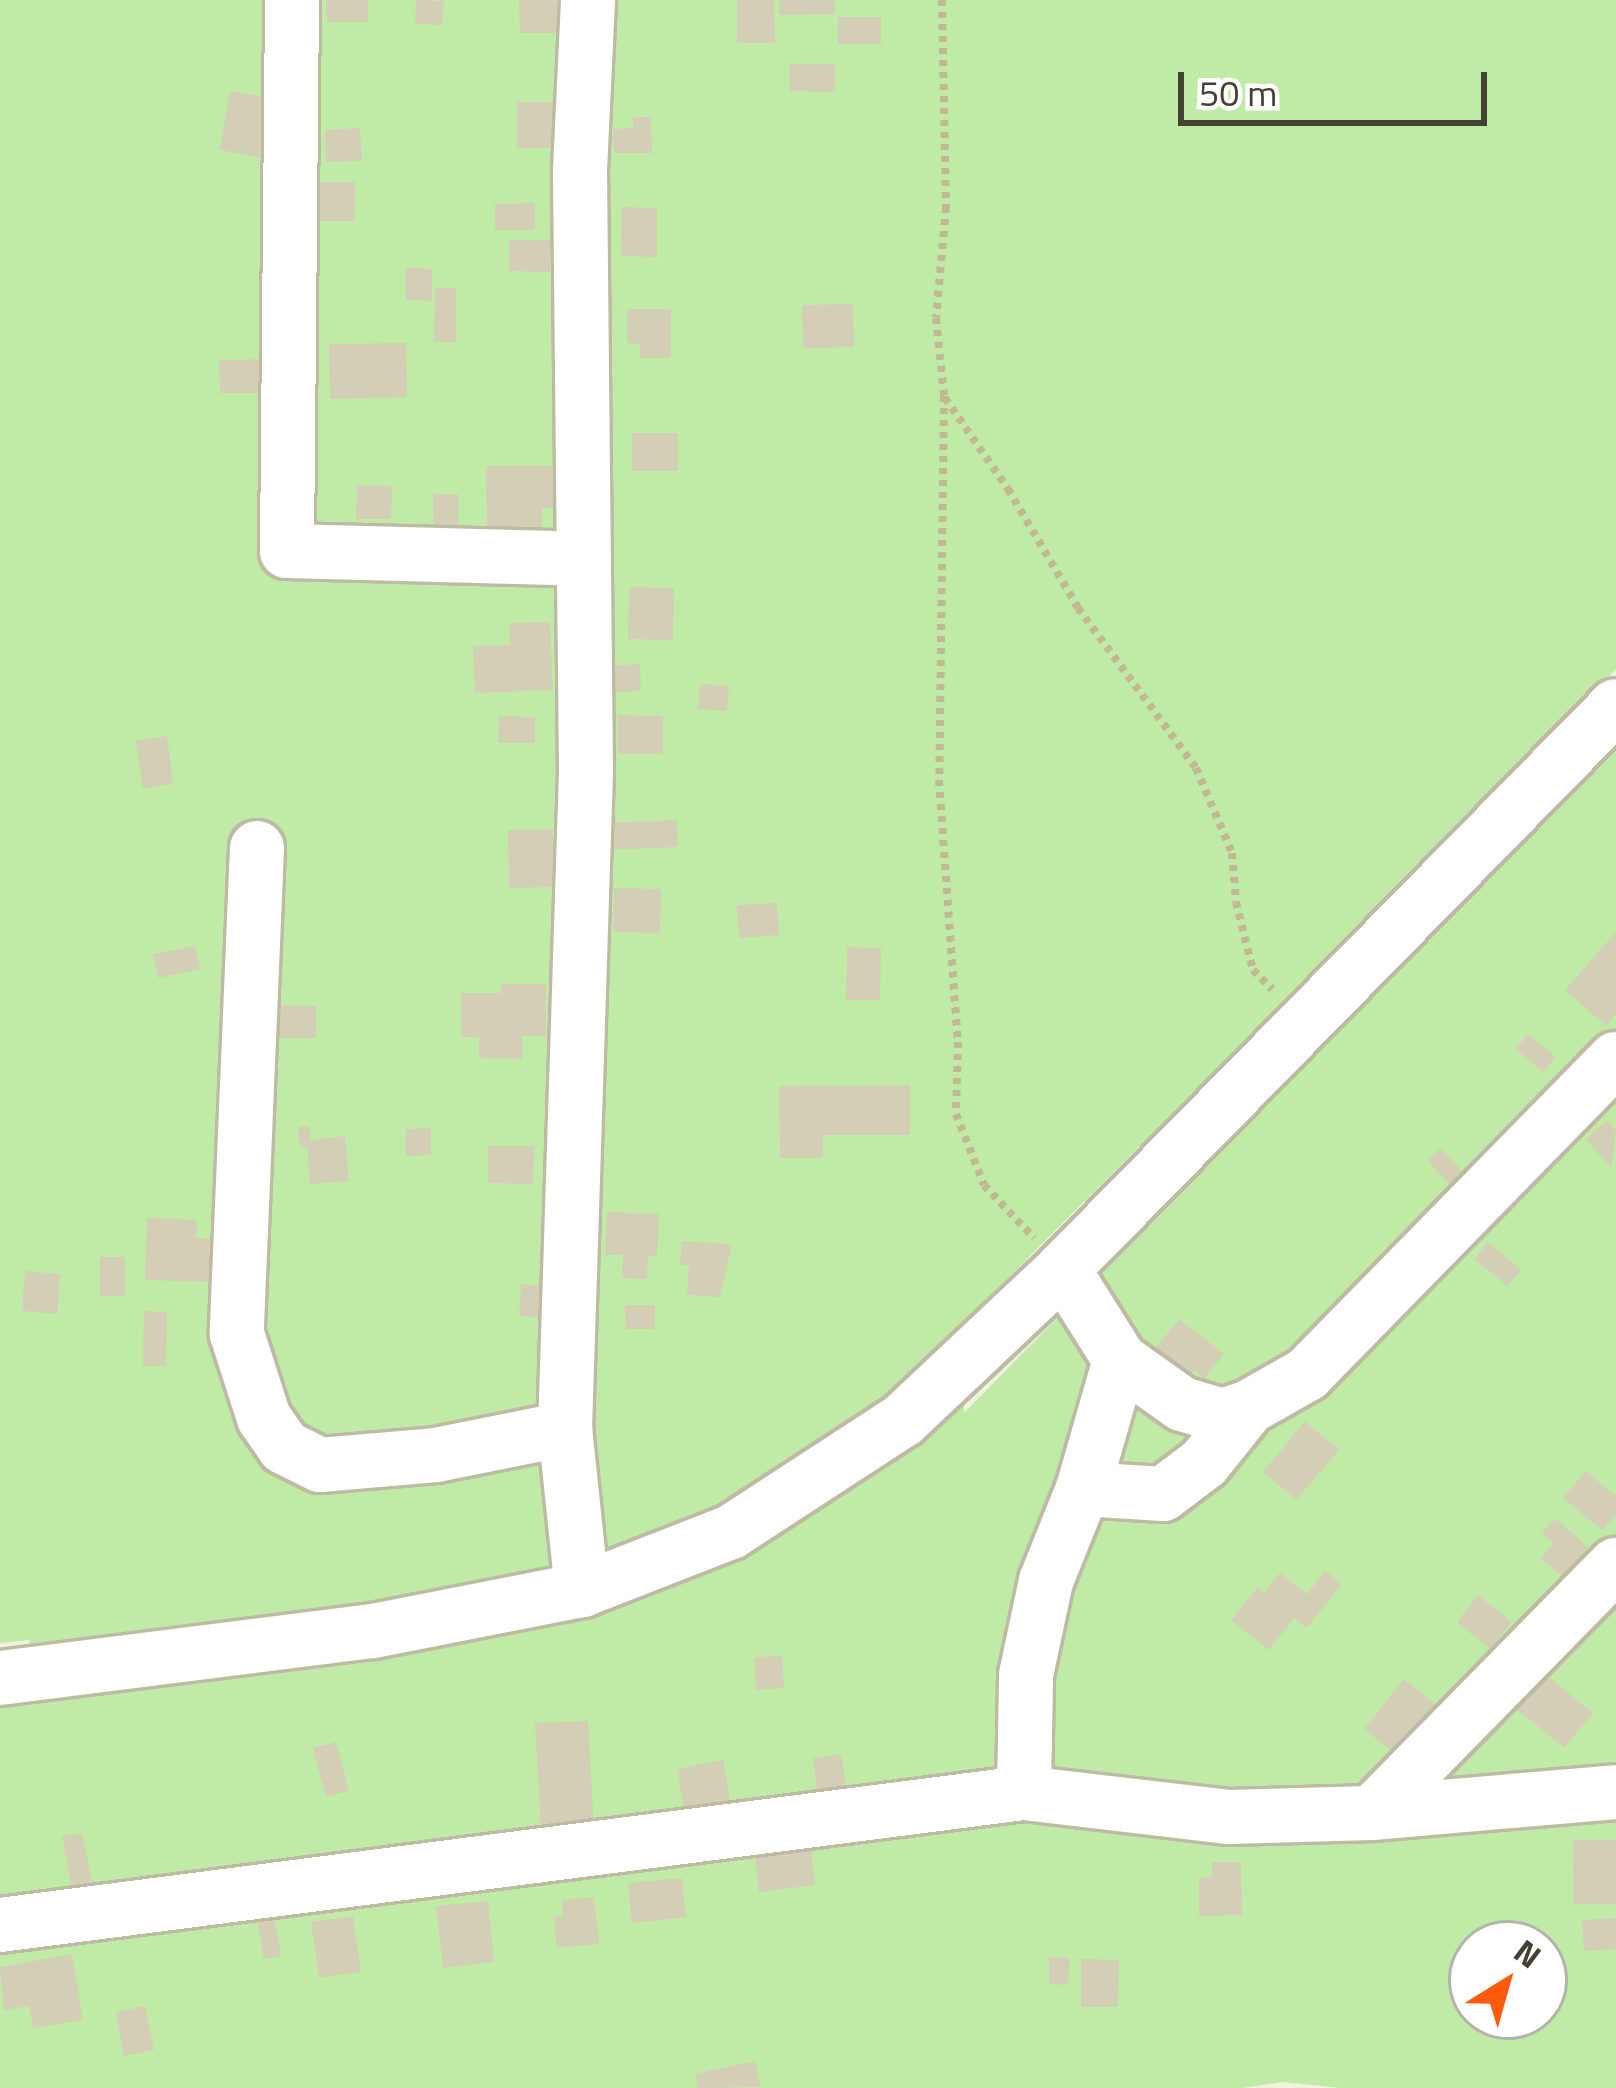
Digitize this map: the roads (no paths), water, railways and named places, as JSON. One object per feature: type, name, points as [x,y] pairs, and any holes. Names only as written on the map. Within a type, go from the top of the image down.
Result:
[{"type":"street","points":[[292,0],[287,551],[584,559]]},
{"type":"street","points":[[582,1590],[565,1430],[582,1024],[580,170],[588,0]]},
{"type":"street","points":[[0,1678],[373,1630],[582,1590],[731,1532],[903,1420],[1063,1269],[1616,706]]},
{"type":"street","points":[[257,848],[238,1334],[264,1418],[284,1447],[320,1465],[436,1455],[565,1430]]},
{"type":"street","points":[[1063,1269],[1120,1360],[1182,1404],[1223,1416],[1249,1407],[1306,1375],[1616,1059]]},
{"type":"street","points":[[1024,1793],[1026,1675],[1046,1580],[1083,1489],[1120,1360]]},
{"type":"street","points":[[1083,1489],[1162,1494],[1204,1463],[1249,1407]]},
{"type":"street","points":[[1372,1813],[1616,1565]]},
{"type":"street","points":[[0,1925],[1024,1793],[1228,1817],[1372,1813],[1616,1792]]}]
